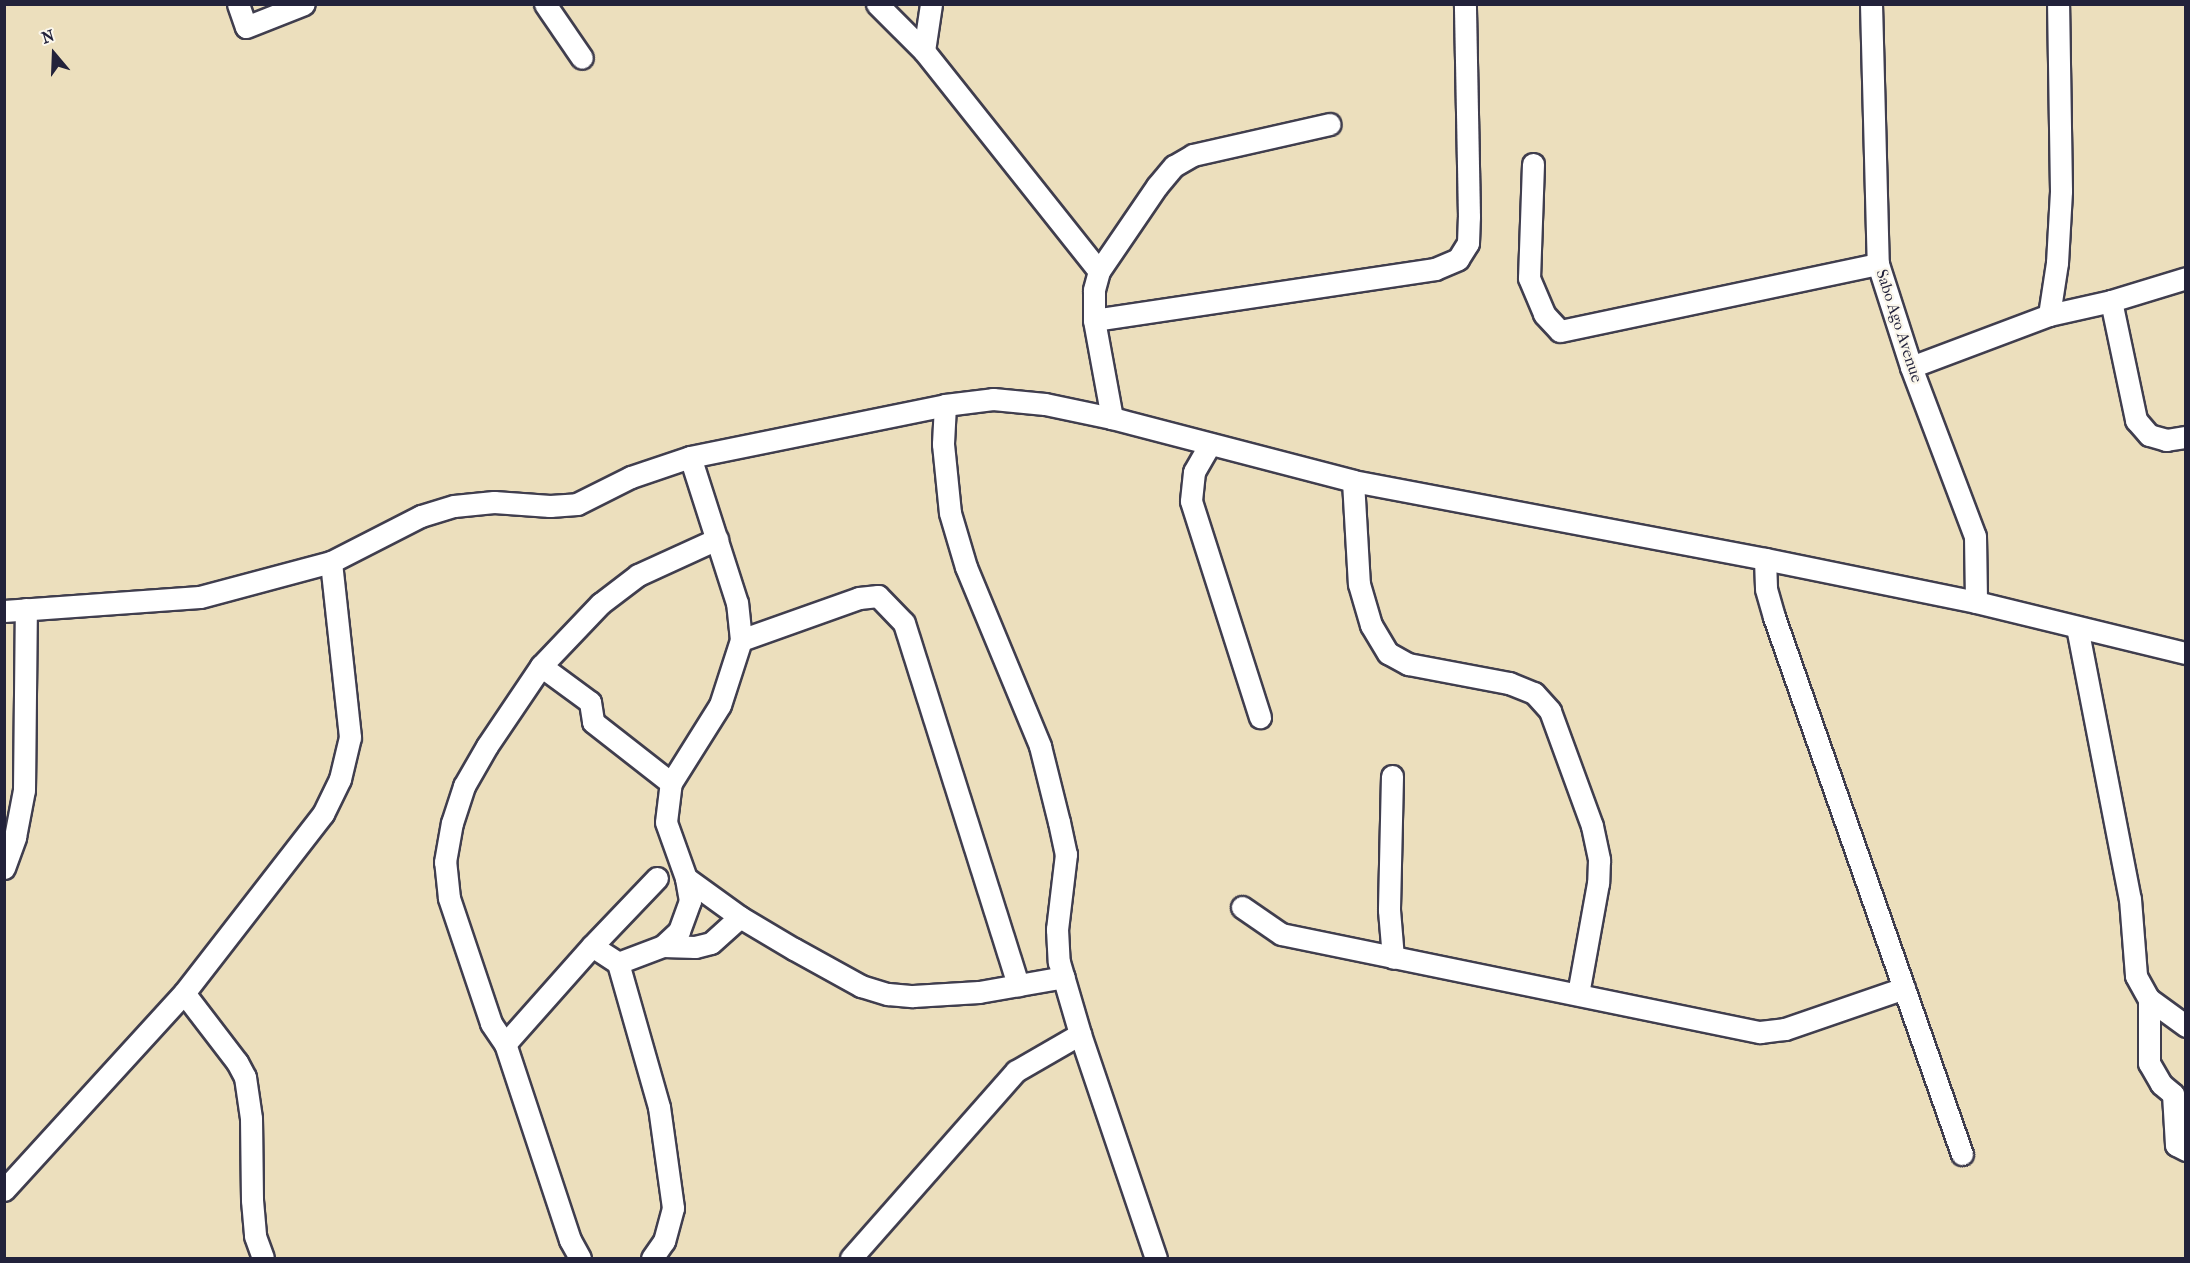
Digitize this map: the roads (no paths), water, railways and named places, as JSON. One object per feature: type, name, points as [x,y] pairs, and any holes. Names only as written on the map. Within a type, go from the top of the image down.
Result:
[{"type":"street","points":[[238,4],[246,27],[304,4]]},
{"type":"street","points":[[545,4],[582,58]]},
{"type":"street","points":[[877,4],[924,51],[1099,271]]},
{"type":"street","points":[[924,51],[931,4]]},
{"type":"street","points":[[1094,321],[1435,269],[1458,259],[1468,243],[1469,217],[1465,4]]},
{"type":"street","name":"Sabo Ago Avenue","points":[[1871,4],[1878,264],[1911,367],[1975,536],[1976,602]]},
{"type":"street","points":[[2049,315],[2057,263],[2061,191],[2058,4]]},
{"type":"street","points":[[1112,418],[1094,321],[1094,290],[1099,271],[1157,186],[1174,166],[1193,155],[1330,124]]},
{"type":"street","points":[[1533,164],[1529,278],[1544,314],[1560,331],[1878,264]]},
{"type":"street","points":[[1911,367],[2049,315],[2111,301],[2186,278]]},
{"type":"street","points":[[2111,301],[2136,420],[2149,435],[2166,440],[2186,437]]},
{"type":"street","points":[[4,611],[200,597],[331,562],[421,516],[454,506],[494,502],[550,506],[577,504],[631,477],[690,457],[945,405],[993,399],[1046,404],[1112,418],[1353,481],[1766,559],[1976,602],[2186,653]]},
{"type":"street","points":[[945,405],[943,444],[950,513],[966,567],[1040,746],[1066,854],[1057,929],[1059,962],[1080,1034],[1156,1258]]},
{"type":"street","points":[[1210,444],[1194,472],[1191,501],[1260,717]]},
{"type":"street","points":[[663,946],[679,931],[690,901],[686,878],[666,822],[671,783],[720,705],[741,640],[737,603],[690,457]]},
{"type":"street","points":[[1353,481],[1359,584],[1371,624],[1388,652],[1408,664],[1509,683],[1534,693],[1550,711],[1592,826],[1599,860],[1598,883],[1578,994]]},
{"type":"street","points":[[580,1258],[570,1240],[505,1044],[491,1023],[450,898],[445,862],[452,823],[464,786],[487,746],[541,666],[600,604],[638,575],[717,539]]},
{"type":"street","points":[[1766,559],[1766,589],[1774,617],[1962,1154]]},
{"type":"street","points":[[4,1190],[184,993],[323,814],[340,779],[350,737],[331,562]]},
{"type":"street","points":[[741,640],[859,598],[878,596],[904,623],[1018,985]]},
{"type":"street","points":[[4,868],[15,837],[24,790],[27,609]]},
{"type":"street","points":[[2077,627],[2130,899],[2136,976],[2149,999],[2186,1026]]},
{"type":"street","points":[[541,666],[590,702],[593,722],[671,783]]},
{"type":"street","points":[[1392,776],[1389,909],[1393,958]]},
{"type":"street","points":[[505,1044],[592,946],[657,878]]},
{"type":"street","points":[[686,878],[740,917],[861,986],[888,994],[913,996],[979,992],[1064,977]]},
{"type":"street","points":[[1242,907],[1281,934],[1760,1032],[1785,1029],[1904,988]]},
{"type":"street","points":[[618,963],[663,946],[695,946],[711,943],[740,917]]},
{"type":"street","points":[[592,946],[618,963],[658,1107],[669,1165],[673,1208],[664,1241],[652,1258]]},
{"type":"street","points":[[184,993],[237,1062],[245,1077],[251,1118],[255,1236],[263,1258]]},
{"type":"street","points":[[2149,999],[2149,1063],[2161,1084],[2173,1094],[2176,1145],[2186,1150]]},
{"type":"street","points":[[851,1258],[1016,1071],[1080,1034]]}]
